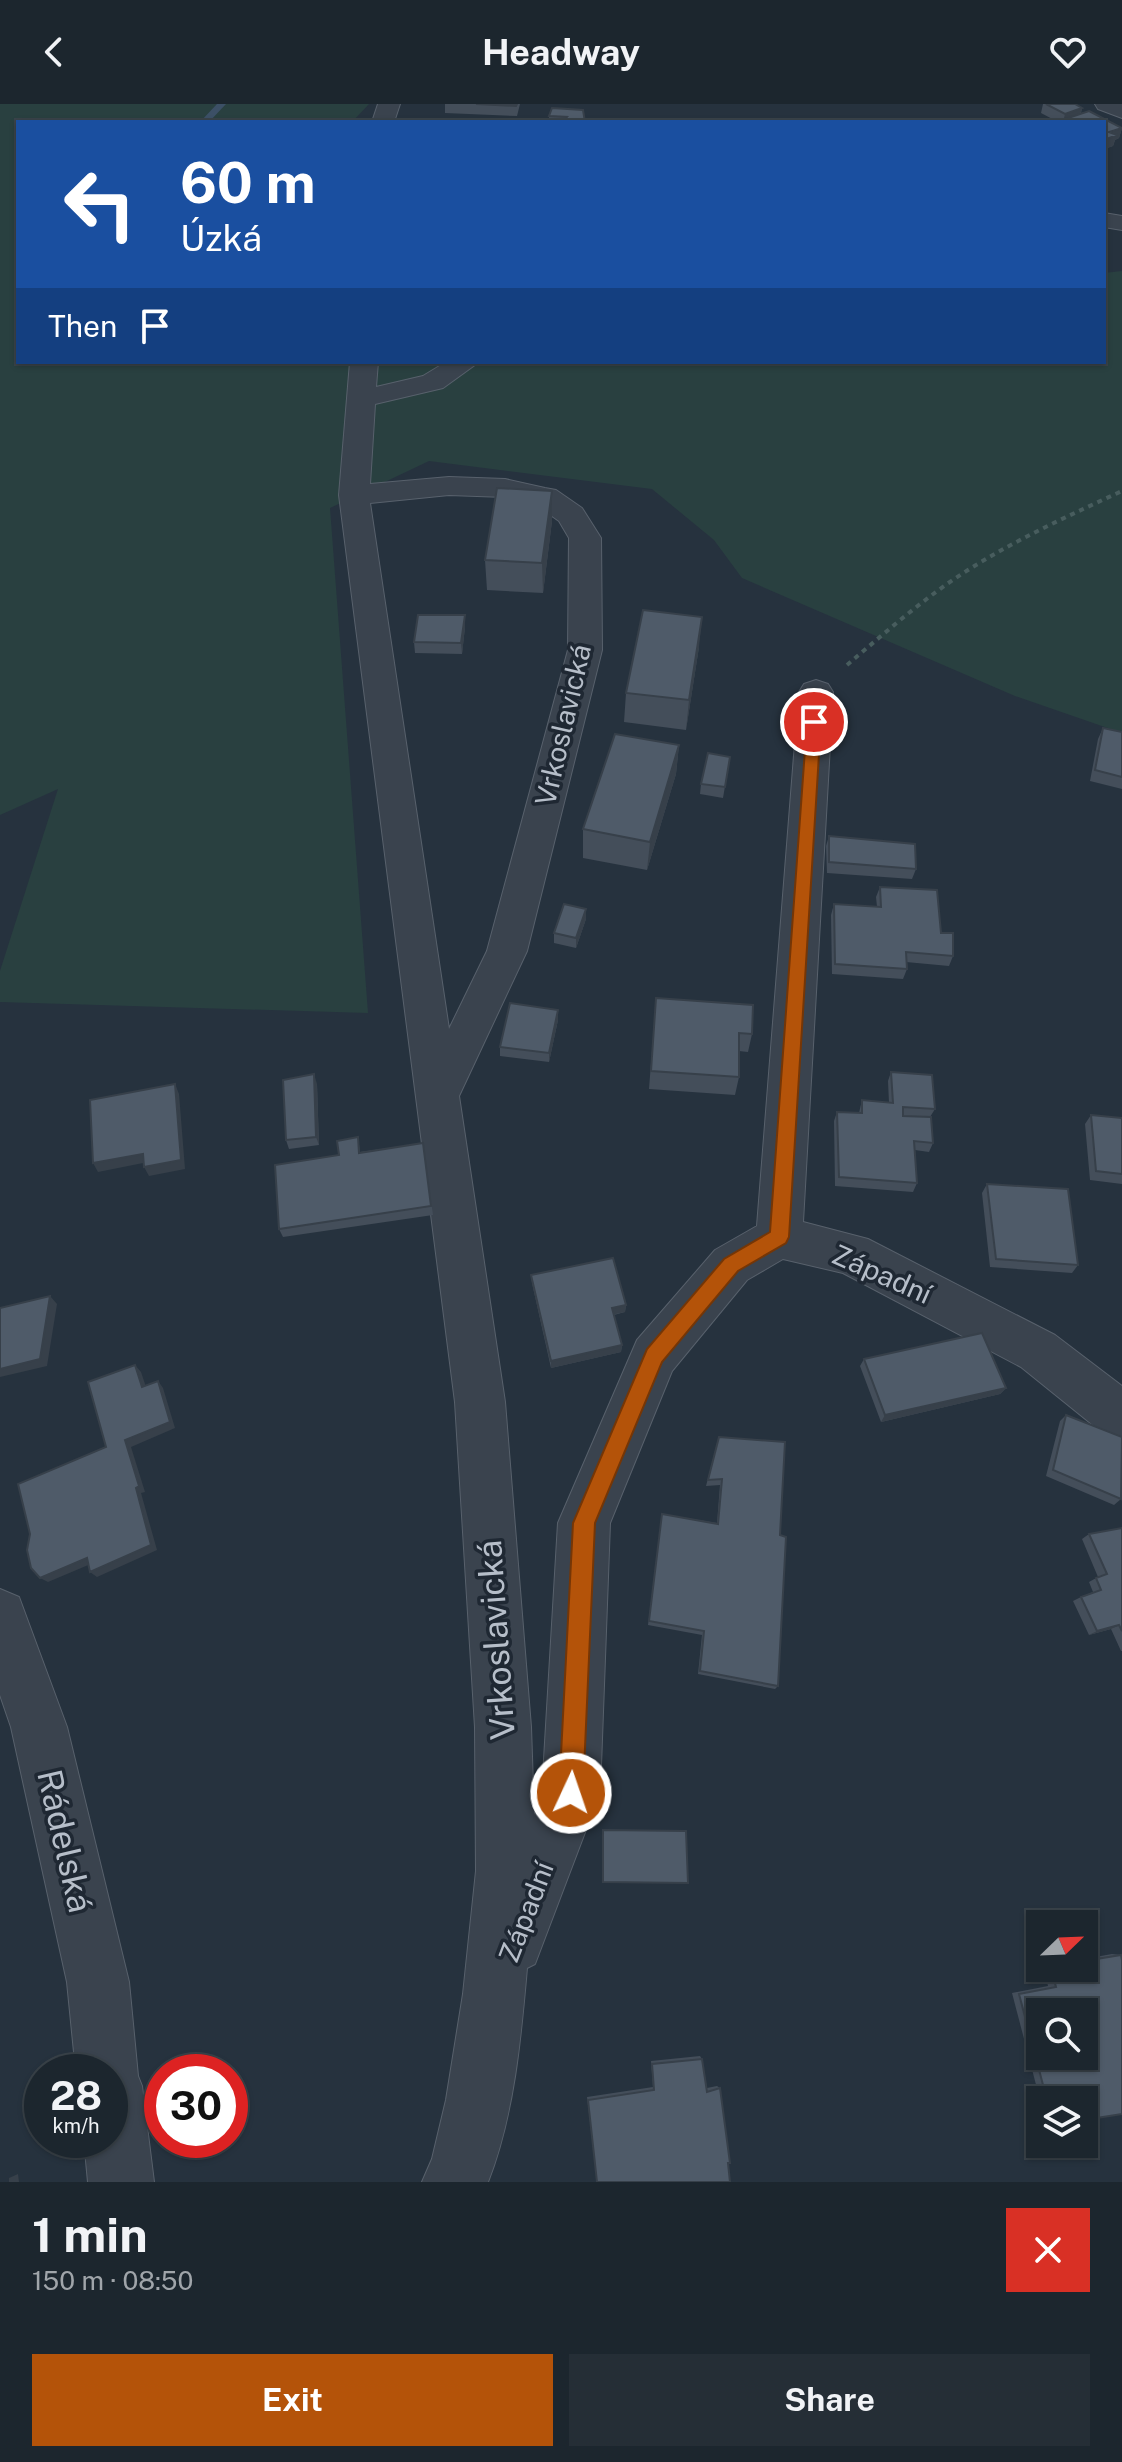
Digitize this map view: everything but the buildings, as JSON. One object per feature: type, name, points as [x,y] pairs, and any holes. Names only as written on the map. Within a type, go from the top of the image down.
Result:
[{"type":"street","points":[[1106,104],[1122,111]]},
{"type":"street","points":[[363,380],[433,382],[462,364]]},
{"type":"street","name":"Vrkoslavická","points":[[363,380],[354,495],[480,1402],[503,1727],[506,1871],[494,1994],[478,2100],[464,2160],[455,2182]]},
{"type":"street","name":"Vrkoslavická","points":[[354,495],[449,486],[505,488],[545,497],[571,515],[585,538],[585,650],[507,951],[438,1095]]},
{"type":"street","points":[[779,1237],[816,692]]},
{"type":"street","name":"Západní","points":[[494,1994],[571,1793],[584,1523],[654,1356],[731,1265],[779,1237],[852,1254],[1038,1351],[1122,1417]]},
{"type":"street","name":"Rádelská","points":[[0,1616],[39,1727],[98,1982],[106,2054]]},
{"type":"street","points":[[118,2158],[121,2182]]},
{"type":"path","points":[[816,692],[890,628],[982,561],[1065,516],[1122,491]]},
{"type":"green space","points":[[0,104],[369,104],[354,120],[16,120],[16,364],[1106,364],[1106,273],[1122,271],[1122,733],[1015,696],[742,578],[714,540],[652,489],[429,461],[330,508],[368,1013],[0,1002],[0,971],[58,789],[0,815]]},
{"type":"waterway","points":[[206,120],[222,104]]},
{"type":"route","points":[[571,1793],[584,1523],[654,1356],[731,1265],[779,1237],[814,722]]}]
